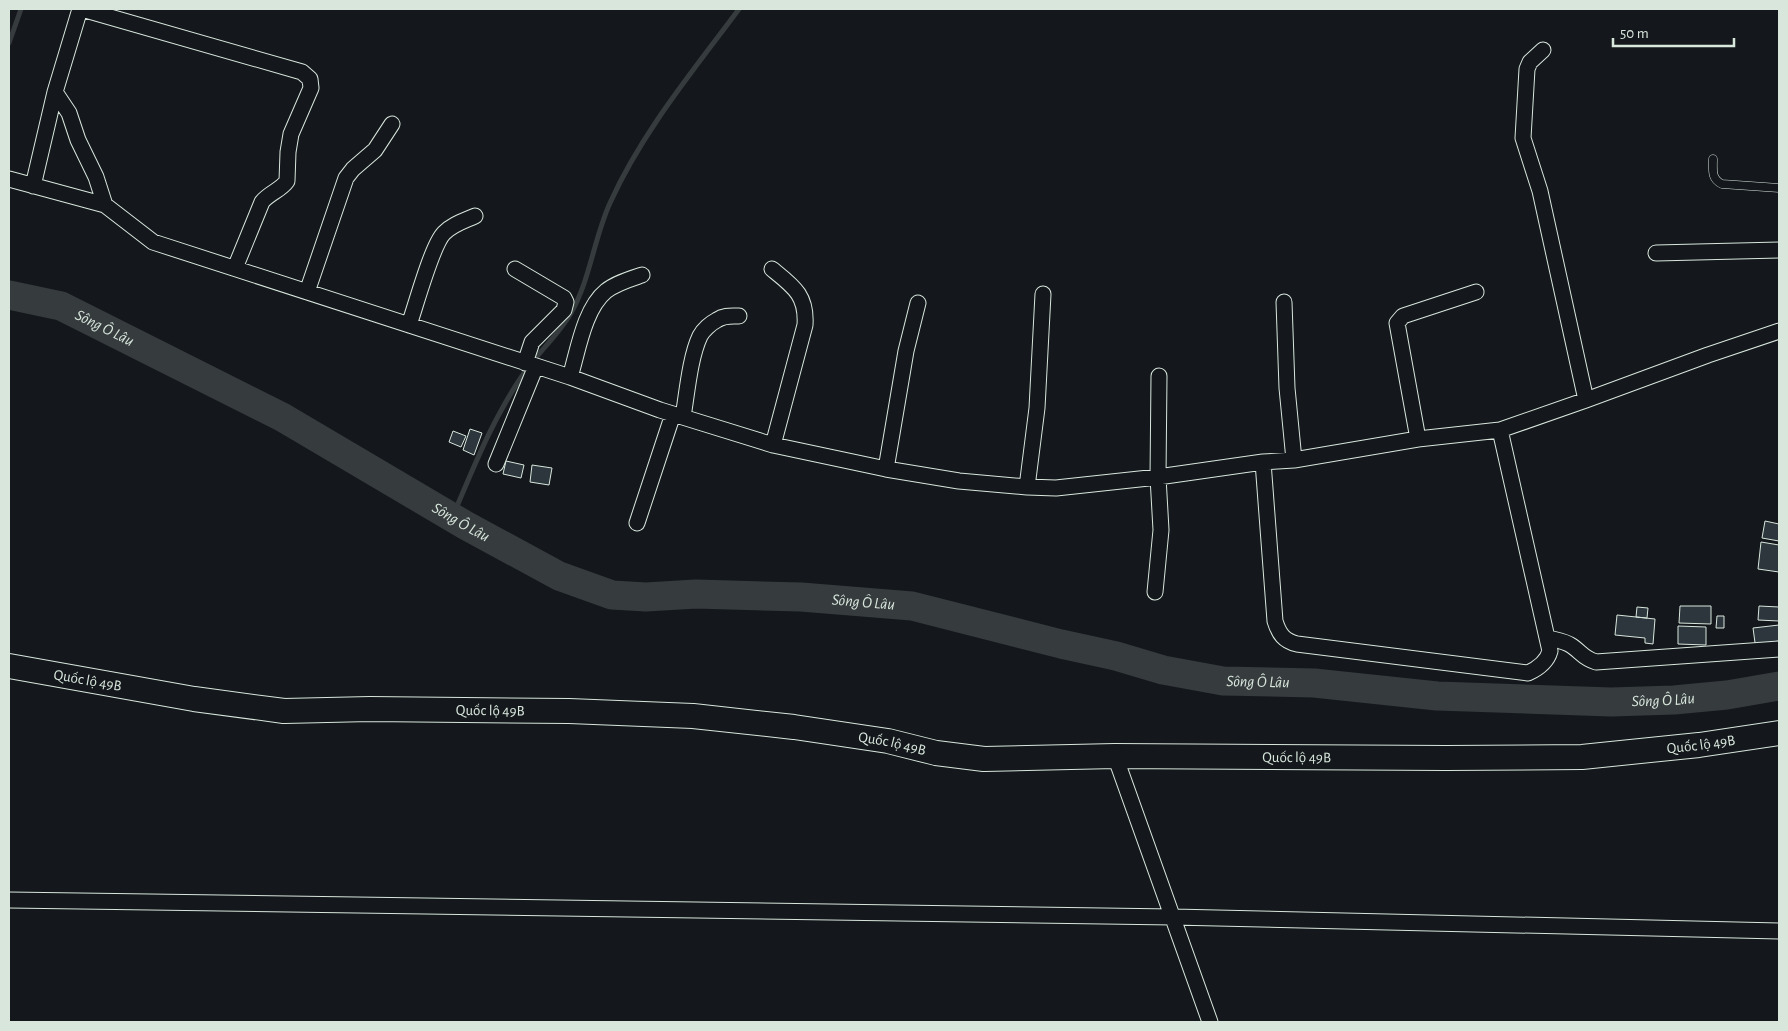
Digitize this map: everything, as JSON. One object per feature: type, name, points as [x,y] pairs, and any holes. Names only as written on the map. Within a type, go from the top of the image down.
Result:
[{"type":"main road","name":"Quốc lộ 49B","points":[[9,666],[194,698],[284,711],[370,709],[559,711],[693,716],[803,728],[888,741],[936,753],[984,759],[1115,756],[1582,757],[1699,745],[1779,734]]},
{"type":"street","points":[[33,186],[55,92],[81,9],[302,72],[310,78],[311,88],[291,134],[286,181],[262,202],[235,268]]},
{"type":"street","points":[[1543,50],[1530,62],[1526,69],[1523,138],[1540,191],[1586,400]]},
{"type":"street","points":[[55,92],[69,113],[78,140],[96,176],[105,205]]},
{"type":"street","points":[[306,292],[346,178],[353,169],[375,150],[392,124]]},
{"type":"street","points":[[9,179],[105,205],[153,242],[531,364],[678,415],[773,445],[886,469],[960,480],[1027,487],[1056,488],[1158,477],[1263,462],[1294,460],[1418,440],[1500,430],[1779,330]]},
{"type":"street","points":[[409,325],[436,246],[443,234],[455,224],[476,216]]},
{"type":"street","points":[[1656,253],[1779,250]]},
{"type":"street","points":[[772,269],[794,287],[804,304],[806,315],[773,445]]},
{"type":"street","points":[[496,464],[531,364],[532,342],[564,310],[566,302],[564,298],[515,270]]},
{"type":"street","points":[[570,377],[588,319],[596,301],[607,290],[624,281],[642,275]]},
{"type":"street","points":[[1418,440],[1397,323],[1403,316],[1476,292]]},
{"type":"street","points":[[1027,487],[1038,408],[1043,294]]},
{"type":"street","points":[[886,469],[906,351],[918,302]]},
{"type":"street","points":[[1284,302],[1287,388],[1294,460]]},
{"type":"street","points":[[637,523],[678,415],[701,336],[718,319],[728,316],[739,316]]},
{"type":"street","points":[[1155,592],[1162,530],[1158,477],[1159,376]]},
{"type":"street","points":[[1263,462],[1275,621],[1279,632],[1284,638],[1290,642],[1528,673],[1536,669],[1548,658],[1550,651],[1500,430]]},
{"type":"street","points":[[1548,638],[1572,645],[1584,658],[1596,662],[1779,650]]},
{"type":"street","points":[[1115,756],[1210,1022]]},
{"type":"street","points":[[9,900],[1173,917],[1779,931]]},
{"type":"lane","points":[[1713,159],[1713,175],[1722,184],[1779,188]]},
{"type":"building","points":[[470,429],[482,433],[474,455],[463,450]]},
{"type":"building","points":[[453,431],[466,436],[461,447],[449,442]]},
{"type":"building","points":[[506,461],[524,465],[521,478],[503,474]]},
{"type":"building","points":[[532,465],[552,468],[549,485],[530,482]]},
{"type":"building","points":[[1765,521],[1779,524],[1779,541],[1762,538]]},
{"type":"building","points":[[1761,542],[1779,545],[1779,572],[1758,569]]},
{"type":"building","points":[[1680,606],[1711,606],[1711,624],[1679,623]]},
{"type":"building","points":[[1759,606],[1779,607],[1779,621],[1758,620]]},
{"type":"building","points":[[1637,607],[1648,608],[1647,618],[1636,617]]},
{"type":"building","points":[[1617,615],[1655,619],[1653,644],[1645,643],[1645,638],[1615,635]]},
{"type":"building","points":[[1717,616],[1724,616],[1724,628],[1716,628]]},
{"type":"building","points":[[1779,625],[1779,641],[1765,643],[1756,650],[1753,628]]},
{"type":"building","points":[[1678,626],[1706,627],[1706,645],[1678,644]]},
{"type":"waterway","points":[[9,43],[21,9]]},
{"type":"waterway","points":[[452,518],[501,410],[528,368],[571,313],[583,287],[610,203],[637,151],[686,79],[739,9]]},
{"type":"waterway","name":"Sông Ô Lâu","points":[[9,295],[61,306],[282,417],[465,525],[559,576],[612,595],[646,597],[696,594],[801,597],[912,606],[1116,656],[1163,670],[1223,681],[1314,683],[1437,696],[1611,702],[1674,700],[1727,695],[1779,686]]}]
